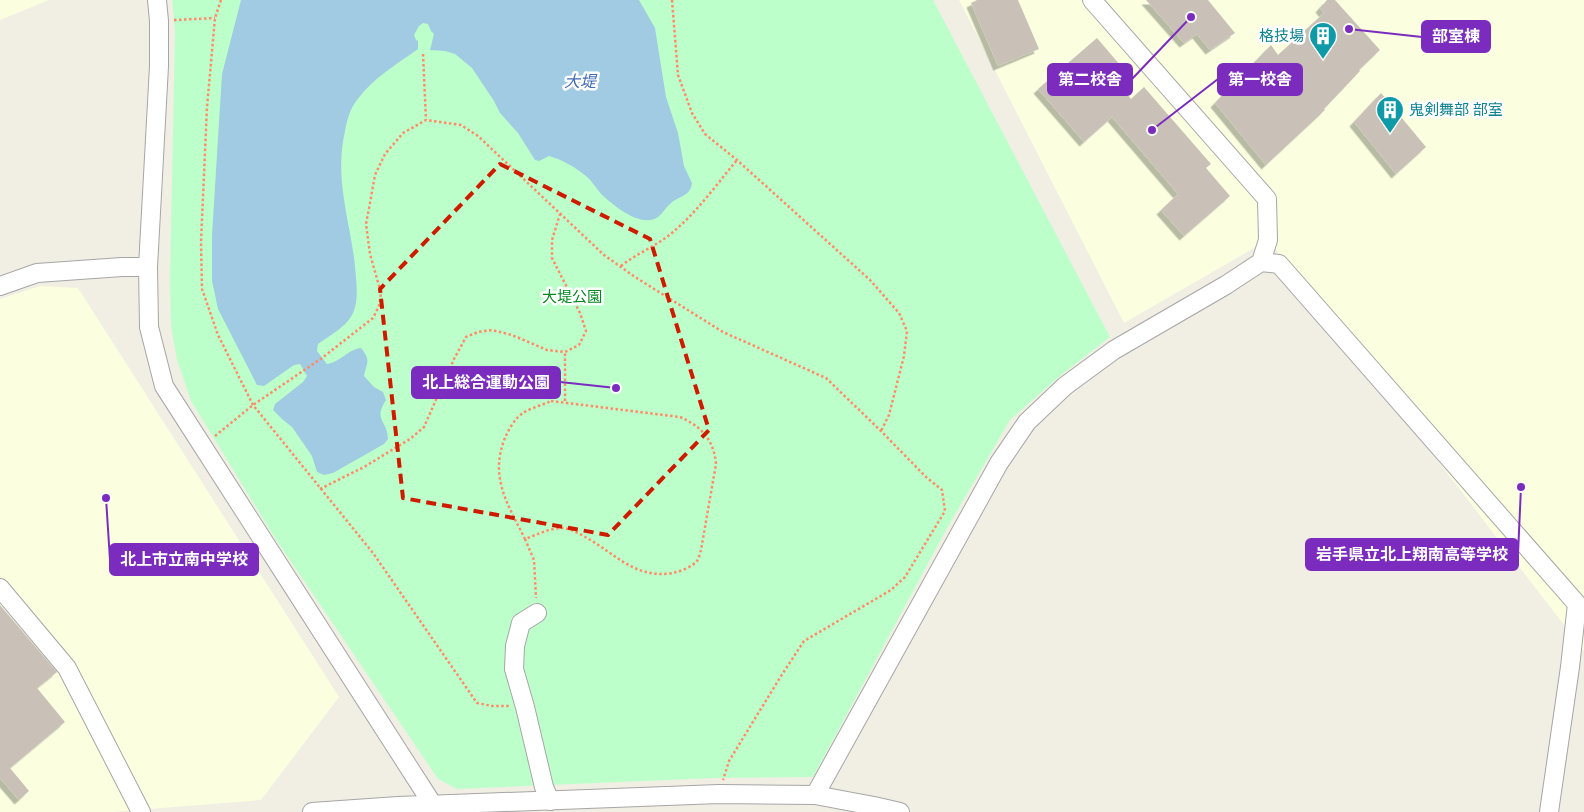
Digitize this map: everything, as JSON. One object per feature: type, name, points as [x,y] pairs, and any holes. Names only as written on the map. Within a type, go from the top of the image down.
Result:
[{"type":"street","points":[[157,0],[159,66],[148,267],[150,327],[164,386],[435,809]]},
{"type":"street","points":[[815,795],[999,463],[1027,422],[1064,386],[1114,350],[1226,285],[1261,262],[1268,240],[1267,199],[1092,0]]},
{"type":"street","points":[[1261,262],[1279,264],[1577,604],[1549,812]]},
{"type":"street","points":[[0,286],[37,273],[148,267]]},
{"type":"street","points":[[0,588],[67,668],[141,812]]},
{"type":"street","points":[[537,613],[521,623],[514,669],[544,787],[550,801]]},
{"type":"street","points":[[312,812],[435,809],[550,801],[719,794],[815,795],[900,812]]},
{"type":"path","points":[[221,0],[215,18],[203,177],[201,242],[202,289],[218,335],[253,405],[372,553],[477,704],[525,707]]},
{"type":"path","points":[[672,0],[678,75],[692,113],[705,134],[737,160],[870,280],[899,312],[907,331],[904,356],[889,415],[882,431]]},
{"type":"path","points":[[159,20],[215,18]]},
{"type":"path","points":[[423,54],[426,120]]},
{"type":"path","points":[[202,447],[253,405],[373,318],[379,306],[382,293],[370,254],[366,224],[375,175],[386,154],[403,133],[426,120],[461,125],[478,136],[604,255],[635,277],[723,332],[826,378],[882,431],[926,477],[942,490],[945,511],[905,578],[891,590],[804,641],[729,762],[719,794]]},
{"type":"path","points":[[621,266],[673,233],[692,214],[737,160]]},
{"type":"path","points":[[320,489],[364,467],[410,439],[424,427],[454,358],[466,337],[478,332],[492,330],[512,335],[546,350],[565,352],[579,345],[586,331],[580,313],[552,258],[552,240],[560,214]]},
{"type":"path","points":[[565,352],[565,402]]},
{"type":"path","points":[[525,540],[562,528],[577,532],[628,566],[650,574],[667,574],[681,571],[697,561],[701,550],[716,464],[715,452],[702,430],[693,422],[680,417],[552,401],[522,414],[509,430],[500,451],[499,476],[506,500],[534,560],[537,613]]},
{"type":"highlighted area","points":[[500,164],[650,239],[709,430],[608,535],[403,498],[380,289]]},
{"type":"shaded area","points":[[0,0],[49,0],[0,20]]},
{"type":"shaded area","points":[[959,0],[1584,0],[1584,651],[1268,240],[1124,323]]},
{"type":"shaded area","points":[[40,286],[78,288],[339,697],[261,800],[112,812],[0,812],[0,299]]},
{"type":"green space","name":"大堤公園","points":[[172,0],[933,0],[1110,337],[1061,375],[1010,420],[946,530],[813,777],[715,778],[457,789],[438,779],[275,538],[191,401],[177,360],[171,326],[170,279],[175,31]]},
{"type":"water","name":"大堤","points":[[241,0],[639,0],[655,28],[666,97],[678,133],[684,166],[692,183],[691,187],[687,193],[669,205],[658,217],[644,220],[628,214],[613,204],[601,194],[586,176],[569,164],[549,156],[539,161],[535,160],[518,133],[500,113],[472,68],[455,54],[430,50],[434,34],[428,24],[423,23],[419,26],[414,35],[418,41],[418,49],[385,72],[363,92],[355,103],[348,119],[342,150],[341,169],[342,187],[354,259],[357,287],[356,302],[354,311],[346,323],[318,344],[317,351],[327,364],[361,348],[367,358],[364,376],[374,387],[383,392],[386,400],[382,407],[381,416],[388,439],[384,444],[333,473],[324,475],[317,472],[312,456],[292,427],[273,410],[275,404],[303,382],[307,376],[300,364],[294,365],[264,386],[257,385],[218,309],[212,281],[212,235],[222,74]]},
{"type":"building","points":[[977,0],[1018,0],[1039,49],[998,66],[971,3]]},
{"type":"building","points":[[1146,0],[1208,0],[1235,33],[1210,50],[1197,34],[1184,43]]},
{"type":"building","points":[[1327,0],[1335,0],[1380,50],[1359,70],[1325,110],[1266,165],[1215,103],[1271,45],[1278,55],[1324,13],[1320,8]]},
{"type":"building","points":[[1097,38],[1120,65],[1110,74],[1131,99],[1144,87],[1211,164],[1206,168],[1230,196],[1184,236],[1161,210],[1178,194],[1112,117],[1084,142],[1038,89]]},
{"type":"building","name":"鬼剣舞部 部室","points":[[1381,93],[1426,147],[1396,174],[1354,122]]},
{"type":"building","points":[[0,605],[57,672],[37,688],[65,722],[10,768],[29,791],[19,800],[0,778]]},
{"type":"place","name":"第二校舎","points":[[1191,17]]},
{"type":"place","name":"部室棟","points":[[1349,29]]},
{"type":"place","name":"格技場","points":[[1323,60]]},
{"type":"place","name":"第一校舎","points":[[1152,130]]},
{"type":"place","name":"鬼剣舞部 部室","points":[[1390,134]]},
{"type":"place","name":"北上総合運動公園","points":[[616,388]]},
{"type":"place","name":"岩手県立北上翔南高等学校","points":[[1521,487]]},
{"type":"place","name":"北上市立南中学校","points":[[106,498]]}]
